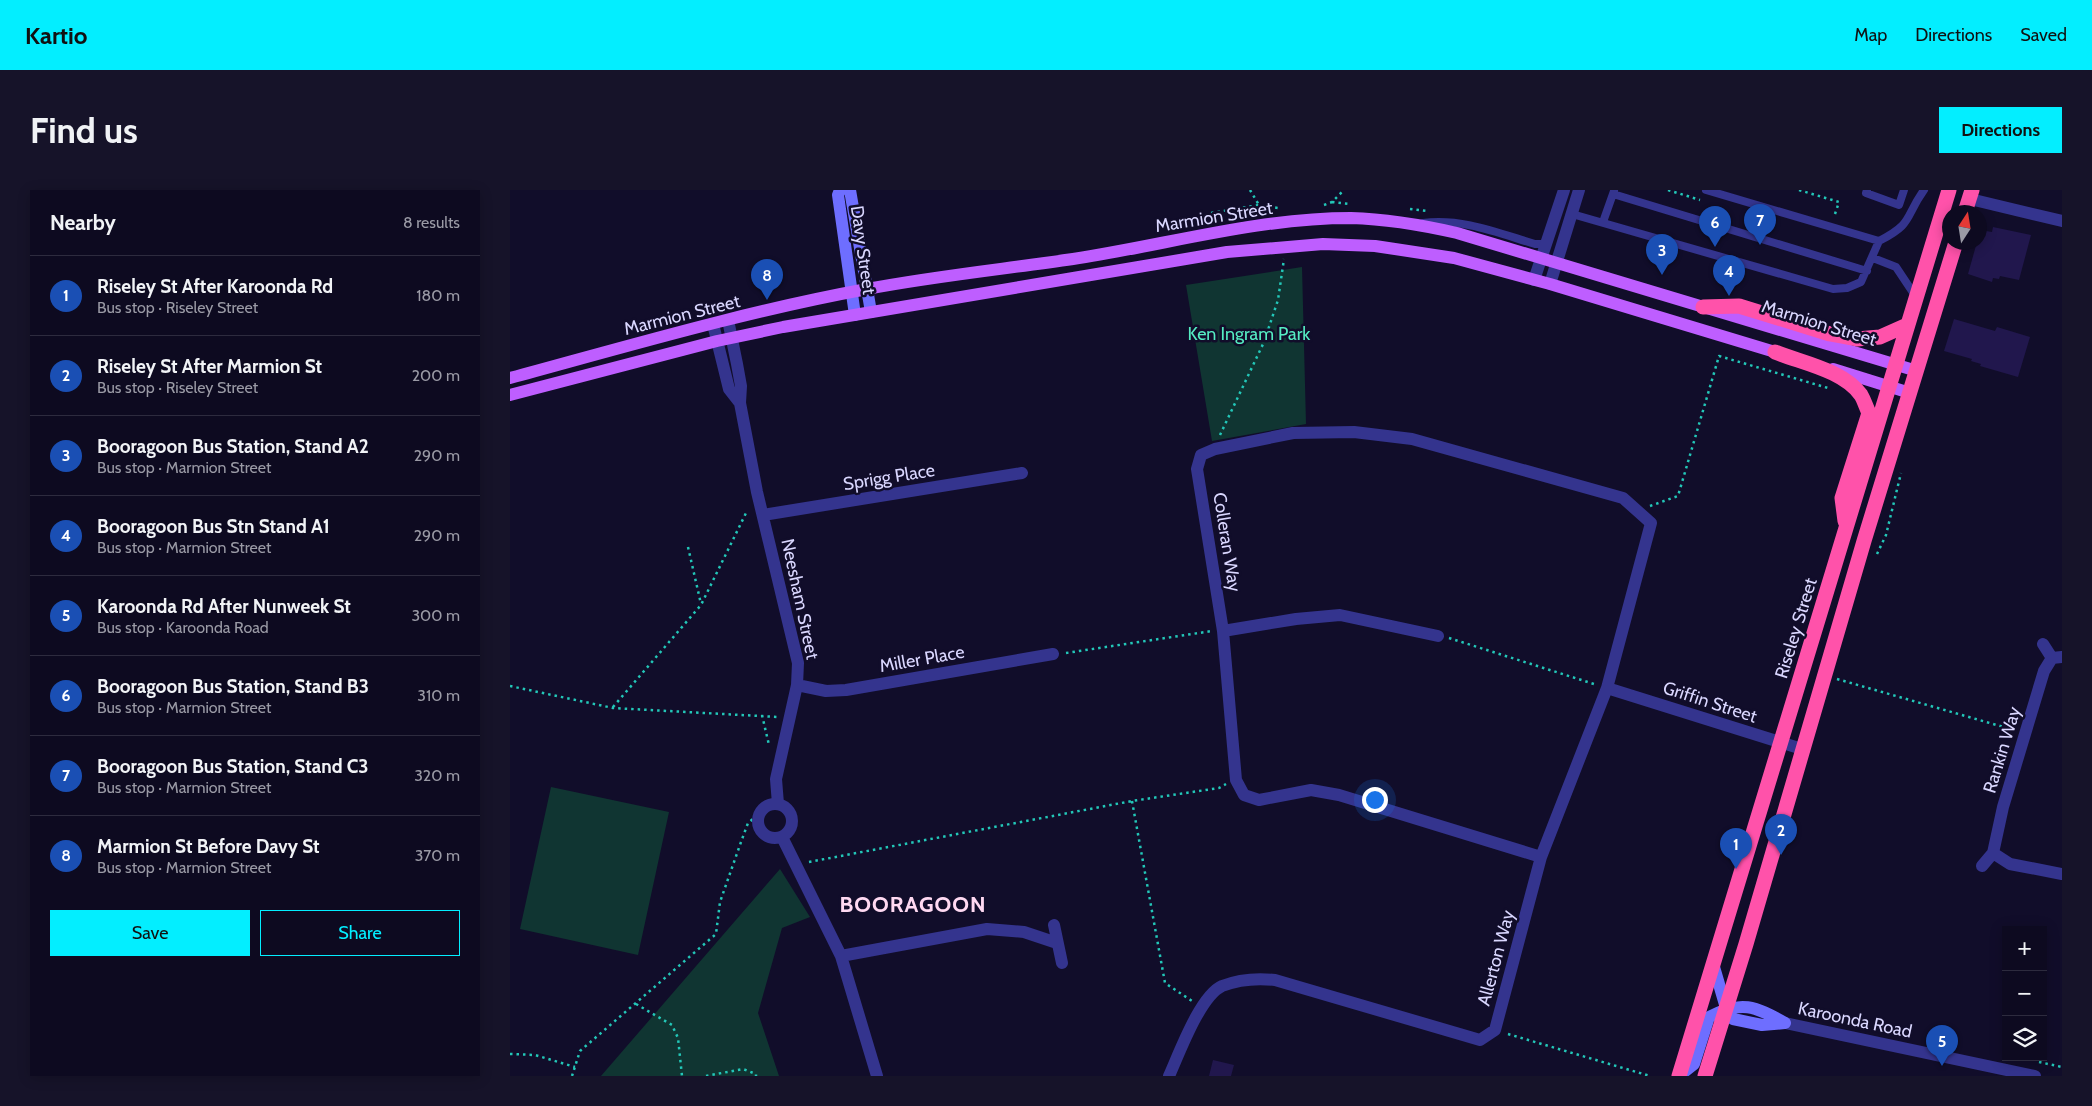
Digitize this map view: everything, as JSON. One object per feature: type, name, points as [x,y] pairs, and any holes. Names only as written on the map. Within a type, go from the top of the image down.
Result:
[{"type":"highway","name":"Riseley Street","points":[[1679,1076],[1714,967],[1894,365],[1949,190]]},
{"type":"highway","points":[[1705,1076],[1954,250]]},
{"type":"highway","points":[[1704,307],[1740,306],[1830,334],[1857,339],[1880,337],[1907,325]]},
{"type":"highway","points":[[1775,352],[1845,380],[1861,396],[1869,413],[1842,498],[1846,527]]},
{"type":"main road","name":"Marmion Street","points":[[510,378],[728,320],[868,288],[1006,266],[1083,257],[1250,226],[1347,218],[1412,224],[1457,233],[1916,371]]},
{"type":"main road","name":"Marmion Street","points":[[510,396],[717,341],[871,312],[1218,254],[1283,246],[1323,244],[1375,246],[1454,258],[1550,284],[1910,393]]},
{"type":"street","name":"Davy Street","points":[[840,190],[838,195],[855,315]]},
{"type":"street","name":"Davy Street","points":[[850,190],[871,312]]},
{"type":"street","points":[[1534,280],[1564,190]]},
{"type":"street","points":[[1550,284],[1579,190]]},
{"type":"street","points":[[1969,200],[2062,221]]},
{"type":"street","name":"Neesham Street","points":[[728,320],[741,386],[740,403],[757,492],[796,654],[797,685],[776,779],[778,804]]},
{"type":"street","name":"Neesham Street","points":[[713,324],[729,389],[740,403]]},
{"type":"street","points":[[1215,449],[1292,433],[1354,432],[1412,439],[1623,498],[1639,510]]},
{"type":"street","name":"Colleran Way","points":[[1215,449],[1201,455],[1197,469],[1223,631],[1236,780]]},
{"type":"street","name":"Sprigg Place","points":[[763,515],[1022,473]]},
{"type":"street","name":"Allerton Way","points":[[1168,1076],[1202,1008],[1220,987],[1253,977],[1275,980],[1480,1040],[1495,1030],[1541,857],[1607,688],[1651,523],[1639,510]]},
{"type":"street","points":[[1223,631],[1296,619],[1340,615],[1438,636]]},
{"type":"street","name":"Rankin Way","points":[[1993,854],[2003,807],[2044,670],[2057,658],[2043,644]]},
{"type":"street","name":"Miller Place","points":[[797,685],[826,691],[846,690],[1053,654]]},
{"type":"street","name":"Griffin Street","points":[[1607,688],[1802,749]]},
{"type":"street","points":[[1236,780],[1244,795],[1259,800],[1311,790],[1339,795],[1541,857]]},
{"type":"street","points":[[778,804],[785,807],[793,818],[790,831],[782,837],[772,838],[765,835],[758,824],[759,814],[766,806],[778,804]]},
{"type":"street","points":[[782,837],[840,956],[877,1076]]},
{"type":"street","points":[[1982,866],[1993,854],[2010,864],[2062,874]]},
{"type":"street","points":[[1054,925],[1062,963]]},
{"type":"street","points":[[840,956],[988,929],[1024,932],[1058,943]]},
{"type":"street","points":[[1679,1076],[1694,1064],[1709,1017],[1726,1008],[1714,967]]},
{"type":"street","name":"Karoonda Road","points":[[1726,1008],[1733,1019],[1762,1025],[1785,1023],[2035,1076]]},
{"type":"lane","points":[[1706,190],[1879,240],[1900,230],[1909,220],[1917,200],[1924,190]]},
{"type":"lane","points":[[1867,190],[1866,193],[1899,205],[1904,190]]},
{"type":"lane","points":[[1604,222],[1613,192],[1867,271]]},
{"type":"lane","points":[[1572,214],[1832,289],[1848,288],[1861,282],[1873,258],[1879,240]]},
{"type":"lane","points":[[1412,224],[1443,220],[1473,225],[1535,244],[1546,244]]},
{"type":"lane","points":[[1873,258],[1896,267],[1916,297]]},
{"type":"path","points":[[1250,190],[1259,205]]},
{"type":"path","points":[[1322,206],[1332,202],[1344,190]]},
{"type":"path","points":[[1799,190],[1839,202],[1835,214]]},
{"type":"path","points":[[1278,208],[1283,209]]},
{"type":"path","points":[[1215,449],[1235,399],[1257,361],[1278,300],[1285,265]]},
{"type":"path","points":[[1639,510],[1678,496],[1719,356],[1835,390]]},
{"type":"path","points":[[1875,557],[1886,535],[1902,468]]},
{"type":"path","points":[[613,708],[701,605],[757,492]]},
{"type":"path","points":[[688,546],[701,605]]},
{"type":"path","points":[[1053,654],[1088,651],[1195,632],[1223,631]]},
{"type":"path","points":[[1438,636],[1460,641],[1607,688]]},
{"type":"path","points":[[1838,670],[1835,679],[2025,734]]},
{"type":"path","points":[[510,686],[613,708],[790,717]]},
{"type":"path","points":[[762,716],[771,752],[782,758]]},
{"type":"path","points":[[795,864],[1132,801],[1219,788],[1236,780]]},
{"type":"path","points":[[1132,801],[1165,983],[1202,1008]]},
{"type":"path","points":[[572,1076],[580,1051],[716,934],[720,902],[741,842],[748,823],[759,814]]},
{"type":"path","points":[[636,1004],[672,1025],[678,1038],[682,1076]]},
{"type":"path","points":[[1495,1030],[1650,1076]]},
{"type":"path","points":[[510,1054],[535,1055],[575,1067]]},
{"type":"path","points":[[706,1076],[743,1069],[756,1074],[756,1076]]},
{"type":"green space","name":"Ken Ingram Park","points":[[1302,267],[1306,424],[1212,441],[1186,285]]},
{"type":"green space","points":[[551,787],[669,812],[638,955],[520,929]]},
{"type":"green space","points":[[780,869],[810,917],[782,928],[758,1013],[779,1076],[601,1076]]},
{"type":"building","points":[[1993,227],[2031,235],[2019,280],[2000,276],[1999,279],[1993,278],[1992,282],[1968,274],[1975,250],[1987,250],[1987,231],[1992,232]]},
{"type":"building","points":[[1954,319],[1995,331],[1997,327],[2030,337],[2018,377],[1980,366],[1981,364],[1971,361],[1972,359],[1944,351]]},
{"type":"building","points":[[1213,1060],[1234,1065],[1231,1076],[1209,1076]]},
{"type":"place","name":"Booragoon Bus Station, Stand C3","points":[[1760,245]]},
{"type":"place","name":"Booragoon Bus Station, Stand B3","points":[[1715,247]]},
{"type":"place","name":"Booragoon Bus Station, Stand A2","points":[[1662,275]]},
{"type":"place","name":"Booragoon Bus Stn Stand A1","points":[[1729,296]]},
{"type":"place","name":"Marmion St Before Davy St","points":[[767,300]]},
{"type":"place","name":"Riseley St After Marmion St","points":[[1781,855]]},
{"type":"place","name":"Riseley St After Karoonda Rd","points":[[1736,869]]},
{"type":"place","name":"Karoonda Rd After Nunweek St","points":[[1942,1066]]},
{"type":"district","name":"BOORAGOON","points":[[913,904]]}]
